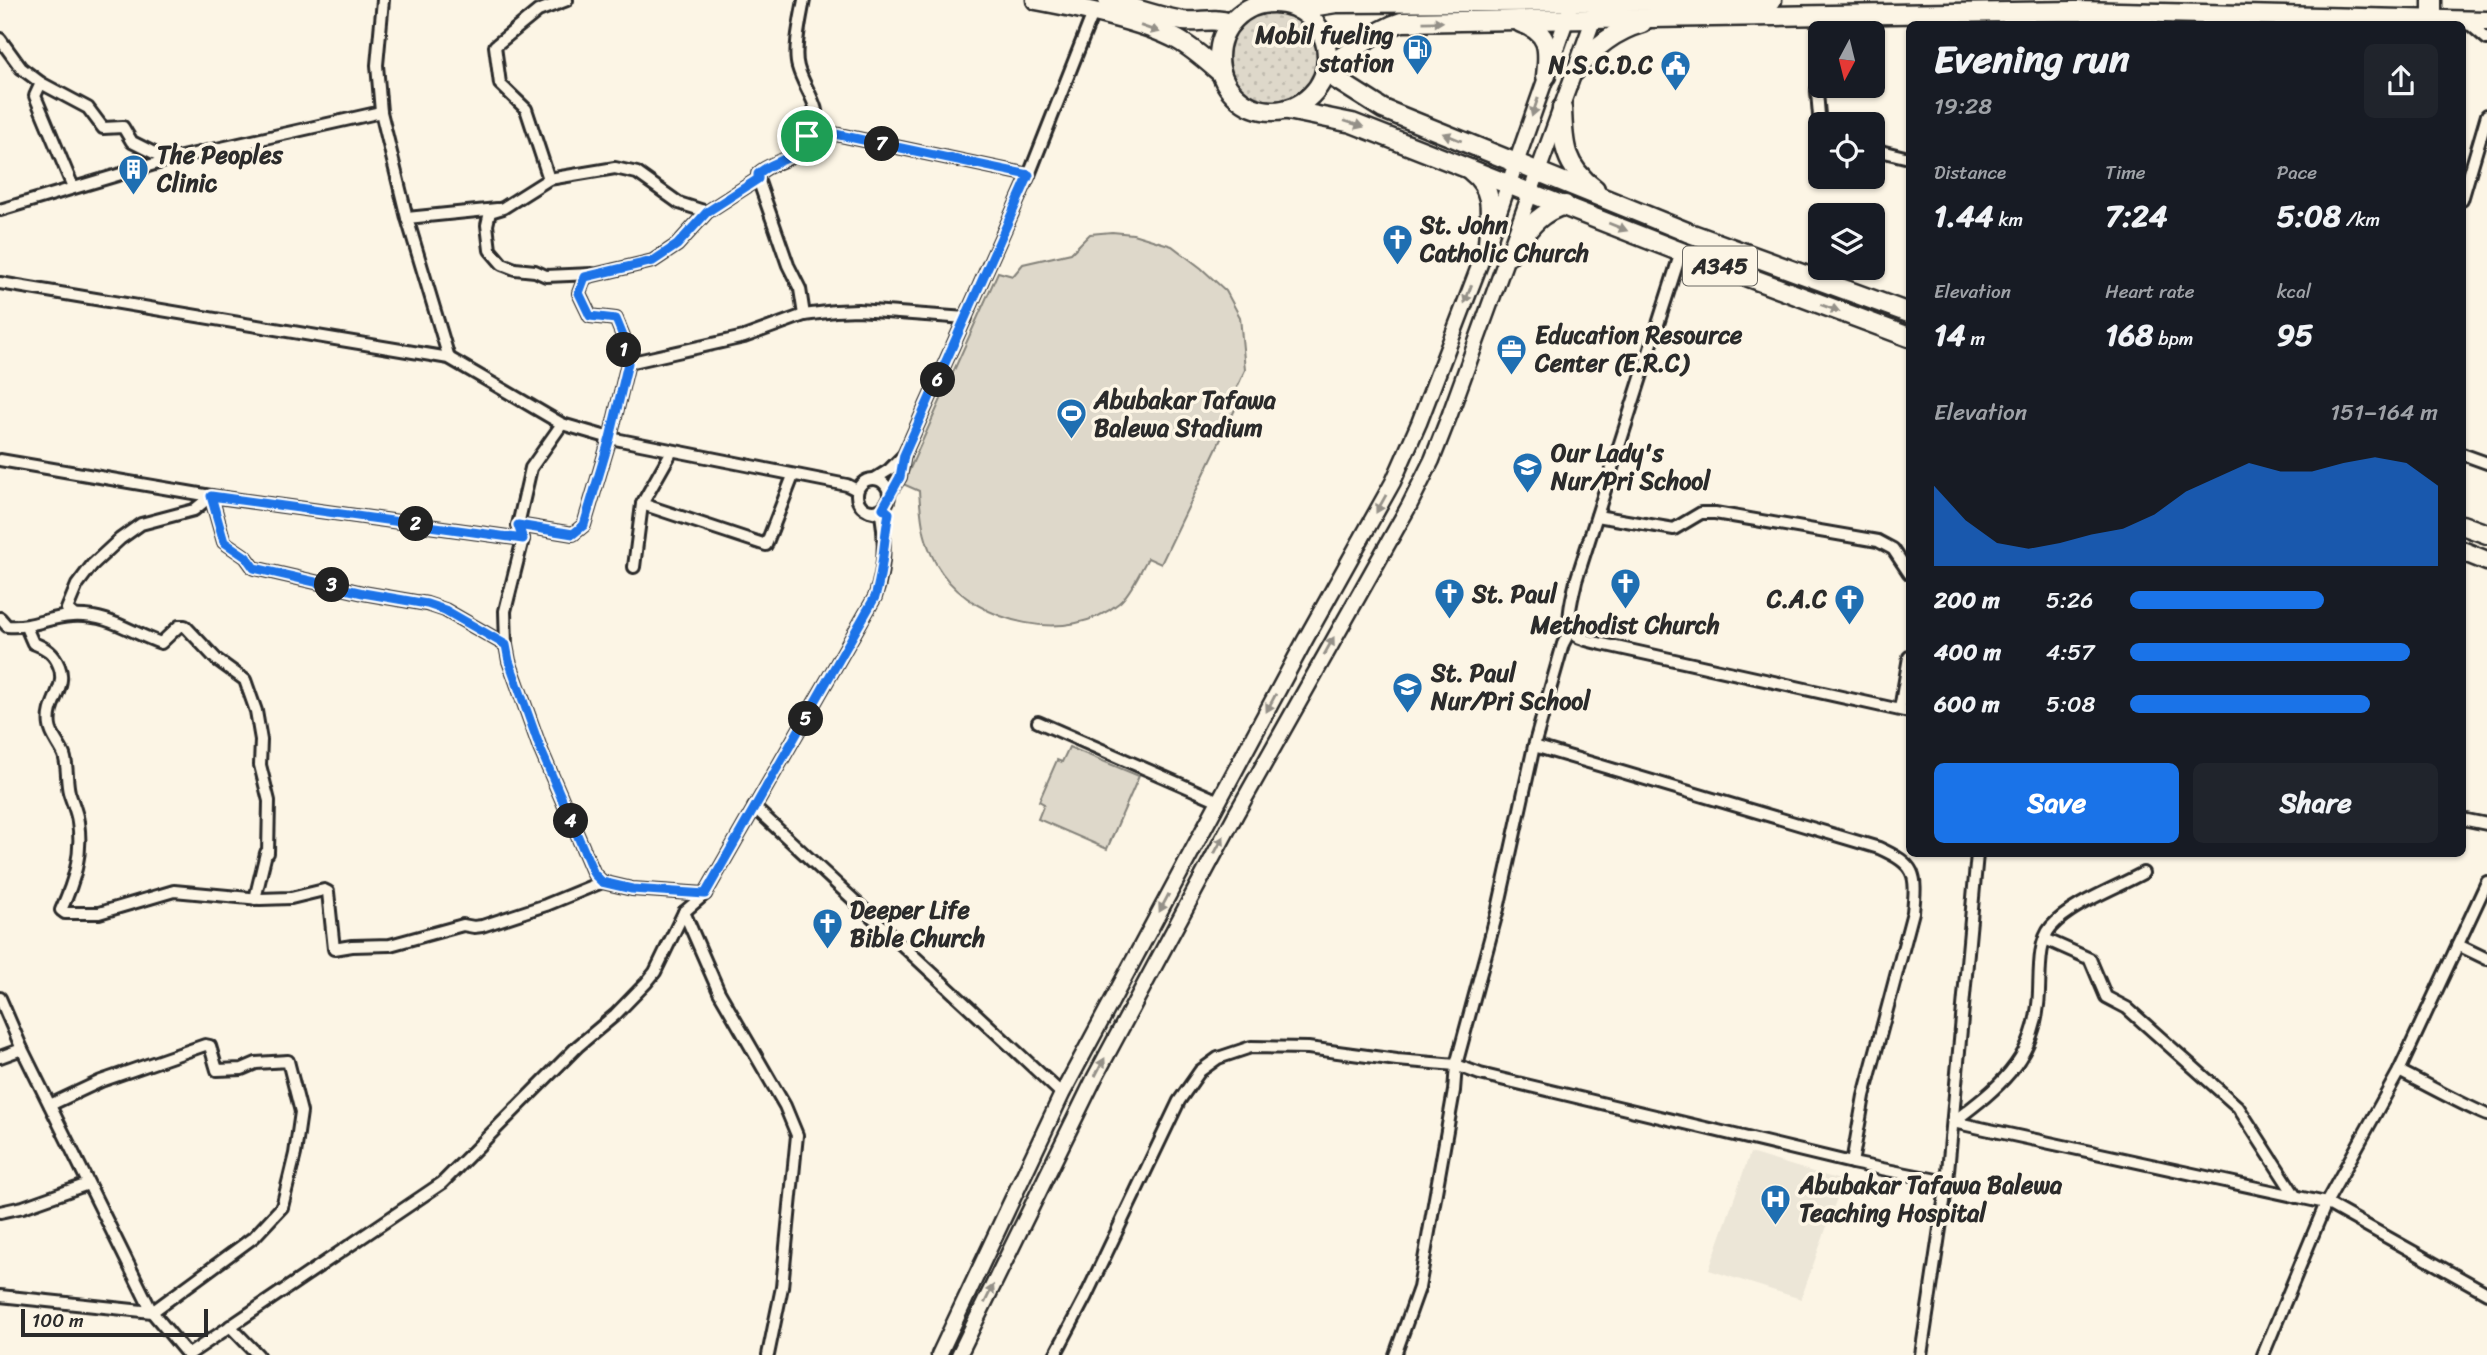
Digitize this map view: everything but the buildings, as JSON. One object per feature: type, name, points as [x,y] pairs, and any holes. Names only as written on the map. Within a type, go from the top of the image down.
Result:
[{"type":"main road","name":"A345","points":[[1036,0],[1151,29],[1177,40],[1197,52],[1221,73],[1236,97],[1247,105],[1260,110],[1288,110],[1352,123],[1681,252],[1906,336]]},
{"type":"main road","points":[[1108,0],[1175,20],[1217,18],[1231,23]]},
{"type":"main road","points":[[1298,9],[1348,2],[1772,0]]},
{"type":"main road","points":[[2432,0],[2432,20]]},
{"type":"main road","points":[[1221,73],[1220,47],[1231,23],[1245,11],[1262,4],[1280,4],[1298,9],[1309,16],[1324,38],[1328,51],[1327,69]]},
{"type":"main road","points":[[1885,21],[2077,11],[2487,21]]},
{"type":"main road","points":[[1575,71],[1590,52],[1603,42],[1634,26],[1657,19]]},
{"type":"main road","points":[[1288,110],[1311,96],[1327,69],[1380,30],[1402,22],[1657,19],[1808,23]]},
{"type":"main road","points":[[1514,21],[1532,26],[1541,34],[1548,56],[1546,76]]},
{"type":"main road","name":"A345","points":[[1327,69],[1383,110],[1687,232],[1906,312]]},
{"type":"main road","points":[[1562,108],[1564,147],[1569,161],[1590,186],[1609,200]]},
{"type":"main road","points":[[1465,167],[1481,179],[1488,192],[1488,243]]},
{"type":"main road","points":[[1509,255],[1536,220],[1548,210],[1565,205]]},
{"type":"main road","points":[[2466,526],[2487,534]]},
{"type":"main road","points":[[2466,553],[2487,561]]},
{"type":"street","points":[[383,0],[377,65],[381,112],[407,218],[449,358]]},
{"type":"street","points":[[549,178],[526,109],[500,84],[495,46],[538,11],[568,0]]},
{"type":"street","points":[[804,0],[797,65],[819,117],[816,130],[807,136],[795,154],[765,167],[758,174],[788,265],[800,289],[804,315]]},
{"type":"street","points":[[939,1355],[1062,1094],[1393,482],[1419,423],[1488,243],[1573,1]]},
{"type":"street","points":[[959,1355],[1079,1107],[1236,814],[1409,506],[1450,414],[1601,1]]},
{"type":"street","points":[[883,508],[900,477],[904,455],[1029,175],[1093,13]]},
{"type":"street","points":[[2466,23],[2487,39]]},
{"type":"street","points":[[0,39],[21,68],[41,83],[88,108],[103,128],[123,127],[132,142],[168,160]]},
{"type":"street","points":[[41,83],[35,96],[73,187]]},
{"type":"street","points":[[0,209],[168,160],[381,112]]},
{"type":"street","points":[[2466,186],[2487,115]]},
{"type":"street","points":[[816,130],[1029,175]]},
{"type":"street","points":[[1885,152],[1906,157]]},
{"type":"street","points":[[605,273],[546,276],[502,264],[490,250],[487,226],[490,212],[503,208],[549,178],[605,168],[624,169],[649,180],[680,203],[707,212]]},
{"type":"street","points":[[518,525],[573,534],[579,531],[584,525],[610,438],[628,363],[623,336],[616,319],[590,316],[579,293],[585,277],[653,261],[683,240],[707,212],[758,179]]},
{"type":"street","points":[[407,218],[503,208]]},
{"type":"street","points":[[1681,252],[1576,581],[1569,617],[1571,629],[1577,637],[1602,644],[1905,710]]},
{"type":"street","points":[[0,283],[449,358],[562,424],[610,438],[848,485],[857,490],[865,508]]},
{"type":"street","points":[[628,363],[744,337],[804,315],[858,310],[966,318]]},
{"type":"street","points":[[562,424],[531,468],[518,525],[523,539],[505,611],[509,661],[540,748],[594,874],[602,882],[632,889],[705,894]]},
{"type":"street","points":[[634,566],[642,504],[672,451]]},
{"type":"street","points":[[857,490],[864,481],[889,470],[904,455]]},
{"type":"street","points":[[2466,455],[2487,463]]},
{"type":"street","points":[[0,460],[211,496],[523,539]]},
{"type":"street","points":[[642,504],[766,545],[793,476]]},
{"type":"street","points":[[876,478],[885,483],[890,492]]},
{"type":"street","points":[[0,998],[22,1049],[152,1311],[188,1355],[442,1183],[578,1046],[615,1015],[655,972],[684,912],[705,894],[875,597],[884,564],[881,514],[865,508],[852,492],[829,483]]},
{"type":"street","points":[[74,615],[67,609],[77,585],[92,565],[120,539],[141,524],[194,510],[211,496]]},
{"type":"street","points":[[211,496],[224,542],[246,557],[254,568],[363,593],[427,604],[445,610],[506,645]]},
{"type":"street","points":[[865,508],[883,508],[889,513],[884,533]]},
{"type":"street","points":[[1597,516],[1674,529],[1701,513],[1715,513],[1878,541],[1893,549],[1906,568]]},
{"type":"street","points":[[0,618],[6,626],[26,627],[74,615],[109,620],[162,643],[179,626],[185,626],[216,659],[245,680],[256,711],[261,740],[260,765],[269,801],[268,853],[255,899]]},
{"type":"street","points":[[26,627],[33,643],[47,648],[64,672],[50,708],[50,727],[64,755],[68,789],[78,821],[80,848],[73,884],[61,910],[65,914],[99,913],[174,891],[255,899],[291,898],[326,891],[334,949],[390,944],[463,925],[482,926],[602,882]]},
{"type":"street","points":[[1395,1355],[1419,1288],[1454,1091],[1456,1065],[1498,909],[1534,746],[1563,645],[1571,629]]},
{"type":"street","points":[[1038,722],[1219,801]]},
{"type":"street","points":[[1534,746],[1879,848],[1901,858],[1911,868],[1915,893],[1913,912],[1864,1096],[1852,1163]]},
{"type":"street","points":[[754,807],[1079,1107]]},
{"type":"street","points":[[2466,820],[2487,824]]},
{"type":"street","points":[[1921,1355],[1947,1182],[1977,857]]},
{"type":"street","points":[[1953,1122],[2001,1084],[2024,1051],[2034,1028],[2041,955],[2048,929],[2072,910],[2143,873]]},
{"type":"street","points":[[2263,1355],[2326,1203],[2399,1071],[2487,882]]},
{"type":"street","points":[[684,912],[719,992],[785,1106],[797,1135],[782,1286],[768,1355]]},
{"type":"street","points":[[2045,939],[2090,959],[2106,997],[2127,1008],[2238,1107],[2295,1197]]},
{"type":"street","points":[[2458,945],[2487,959]]},
{"type":"street","points":[[0,1296],[152,1311],[254,1237],[282,1207],[295,1154],[301,1112],[288,1061],[256,1063],[242,1069],[217,1070],[210,1046],[205,1045],[178,1052],[101,1081],[50,1105]]},
{"type":"street","points":[[1055,1355],[1179,1101],[1200,1071],[1218,1058],[1251,1046],[1308,1048],[1456,1065],[1480,1074],[1852,1163],[1947,1182]]},
{"type":"street","points":[[0,1057],[22,1049]]},
{"type":"street","points":[[2399,1071],[2453,1101],[2487,1115]]},
{"type":"street","points":[[1953,1122],[2326,1203],[2487,1293]]},
{"type":"street","points":[[0,1212],[23,1207],[88,1184]]},
{"type":"street","points":[[230,1326],[258,1355]]},
{"type":"shaded area","points":[[1275,11],[1293,15],[1308,25],[1318,40],[1322,58],[1318,76],[1308,91],[1293,101],[1275,105],[1257,101],[1242,91],[1232,76],[1228,58],[1232,40],[1242,25],[1257,15]]},
{"type":"shaded area","name":"Abubakar Tafawa Balewa Stadium","points":[[1090,234],[1133,234],[1172,246],[1226,291],[1240,317],[1245,370],[1234,394],[1241,397],[1161,564],[1148,558],[1123,599],[1099,616],[1075,623],[1025,623],[978,605],[958,591],[942,573],[931,554],[925,534],[919,491],[903,484],[998,272],[1013,276],[1023,264],[1071,253]]},
{"type":"shaded area","points":[[1069,747],[1139,776],[1107,849],[1038,819],[1044,804],[1039,801],[1057,760],[1062,762]]},
{"type":"shaded area","name":"Abubakar Tafawa Balewa Teaching Hospital","points":[[1750,1153],[1843,1181],[1801,1299],[1709,1270]]},
{"type":"place","name":"Mobil fueling station","points":[[1417,76]]},
{"type":"place","name":"N.S.C.D.C","points":[[1676,92]]},
{"type":"place","name":"The Peoples Clinic","points":[[134,196]]},
{"type":"place","name":"St. John Catholic Church","points":[[1397,266]]},
{"type":"place","name":"Education Resource Center (E.R.C)","points":[[1512,376]]},
{"type":"place","name":"Abubakar Tafawa Balewa Stadium","points":[[1071,441]]},
{"type":"place","name":"Our Lady's Nur/Pri School","points":[[1528,494]]},
{"type":"place","name":"Methodist Church","points":[[1625,610]]},
{"type":"place","name":"St. Paul","points":[[1449,621]]},
{"type":"place","name":"C.A.C","points":[[1850,626]]},
{"type":"place","name":"St. Paul Nur/Pri School","points":[[1408,714]]},
{"type":"place","name":"Deeper Life Bible Church","points":[[827,951]]},
{"type":"place","name":"Abubakar Tafawa Balewa Teaching Hospital","points":[[1776,1226]]},
{"type":"route","points":[[816,130],[1029,175],[904,455],[900,477],[883,508],[889,513],[884,533],[884,564],[875,597],[705,894],[632,889],[602,882],[594,874],[540,748],[509,661],[506,645],[445,610],[427,604],[363,593],[254,568],[253,563],[224,542],[211,496],[523,539],[518,525],[573,534],[579,531],[584,525],[610,438],[628,363],[623,336],[616,319],[590,316],[579,293],[585,277],[653,261],[677,245],[707,212],[758,179],[758,174],[765,167],[795,154],[807,136],[816,130]]}]
